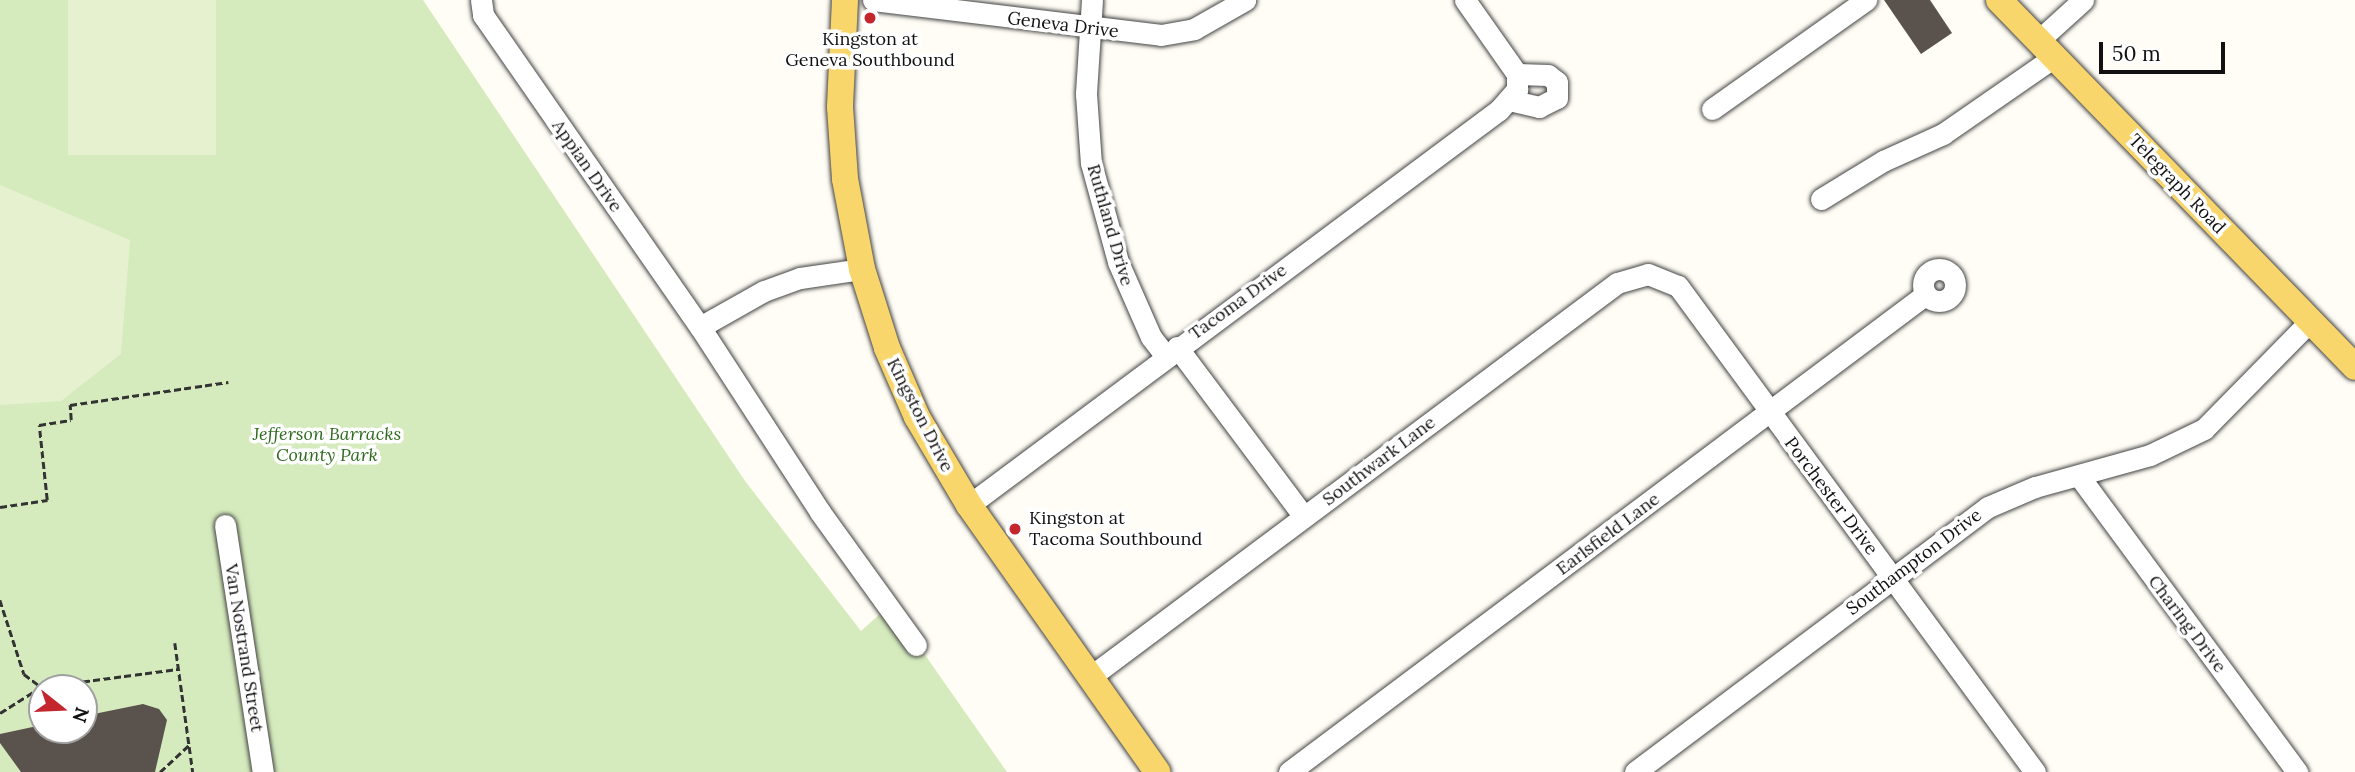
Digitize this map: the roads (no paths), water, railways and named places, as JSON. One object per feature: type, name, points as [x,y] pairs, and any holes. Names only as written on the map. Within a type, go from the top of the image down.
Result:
[{"type":"main road","name":"Kingston Drive","points":[[845,0],[841,145],[862,269],[901,381],[969,505],[1157,772]]},
{"type":"main road","name":"Telegraph Road","points":[[1999,0],[2355,367]]},
{"type":"street","name":"Geneva Drive","points":[[873,0],[1089,29],[1161,35],[1183,31],[1226,14],[1245,0]]},
{"type":"street","name":"Ruthland Drive","points":[[1092,0],[1086,94],[1091,163],[1118,262],[1151,337],[1172,352],[1304,517]]},
{"type":"street","points":[[1465,0],[1517,74],[1517,89],[1508,100],[1539,107],[1557,99],[1556,82],[1548,75],[1517,74]]},
{"type":"street","points":[[1712,109],[1866,0]]},
{"type":"street","points":[[1821,199],[1883,161],[1942,134],[2046,49],[2082,0]]},
{"type":"street","name":"Appian Drive","points":[[480,1],[483,15],[700,327],[820,512],[916,645]]},
{"type":"street","name":"Tacoma Drive","points":[[969,505],[1508,100]]},
{"type":"street","points":[[700,327],[764,291],[800,278],[862,269]]},
{"type":"street","name":"Southwark Lane","points":[[1090,677],[1617,283],[1648,274],[1678,286]]},
{"type":"street","name":"Porchester Drive","points":[[1678,286],[2035,772]]},
{"type":"street","name":"Earlsfield Lane","points":[[1289,772],[1926,295]]},
{"type":"street","name":"Southampton Drive","points":[[1635,772],[1988,507],[2035,486],[2080,476],[2180,445],[2204,429],[2310,321]]},
{"type":"street","name":"Charing Drive","points":[[2080,476],[2297,772]]},
{"type":"street","name":"Van Nostrand Street","points":[[225,525],[263,772]]},
{"type":"place","name":"Kingston at Geneva Southbound","points":[[870,18]]},
{"type":"place","name":"Kingston at Tacoma Southbound","points":[[1015,529]]},
{"type":"park label","name":"Jefferson Barracks County Park","points":[[327,445]]}]
